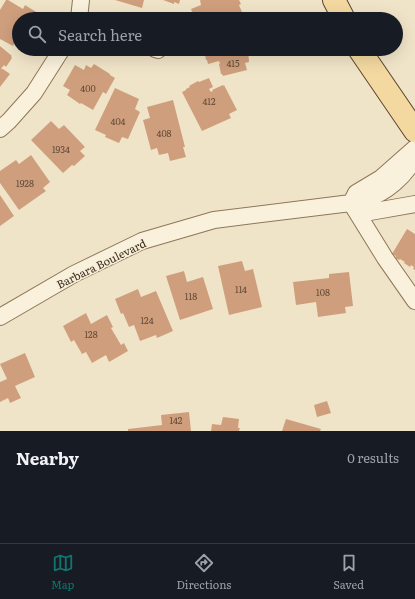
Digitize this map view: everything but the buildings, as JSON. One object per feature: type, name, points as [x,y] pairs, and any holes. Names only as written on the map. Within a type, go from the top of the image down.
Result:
[{"type":"main road","points":[[334,0],[340,12]]},
{"type":"main road","points":[[364,56],[415,131]]},
{"type":"street","points":[[80,12],[81,0]]},
{"type":"street","points":[[0,129],[34,93],[58,56]]},
{"type":"street","points":[[351,203],[356,193],[381,178],[415,148]]},
{"type":"street","name":"Barbara Boulevard","points":[[0,317],[74,274],[142,241],[214,220],[351,203],[367,199],[384,191],[403,175],[415,157]]},
{"type":"street","points":[[351,203],[370,212],[415,204]]},
{"type":"street","points":[[351,203],[385,258],[415,301]]}]
